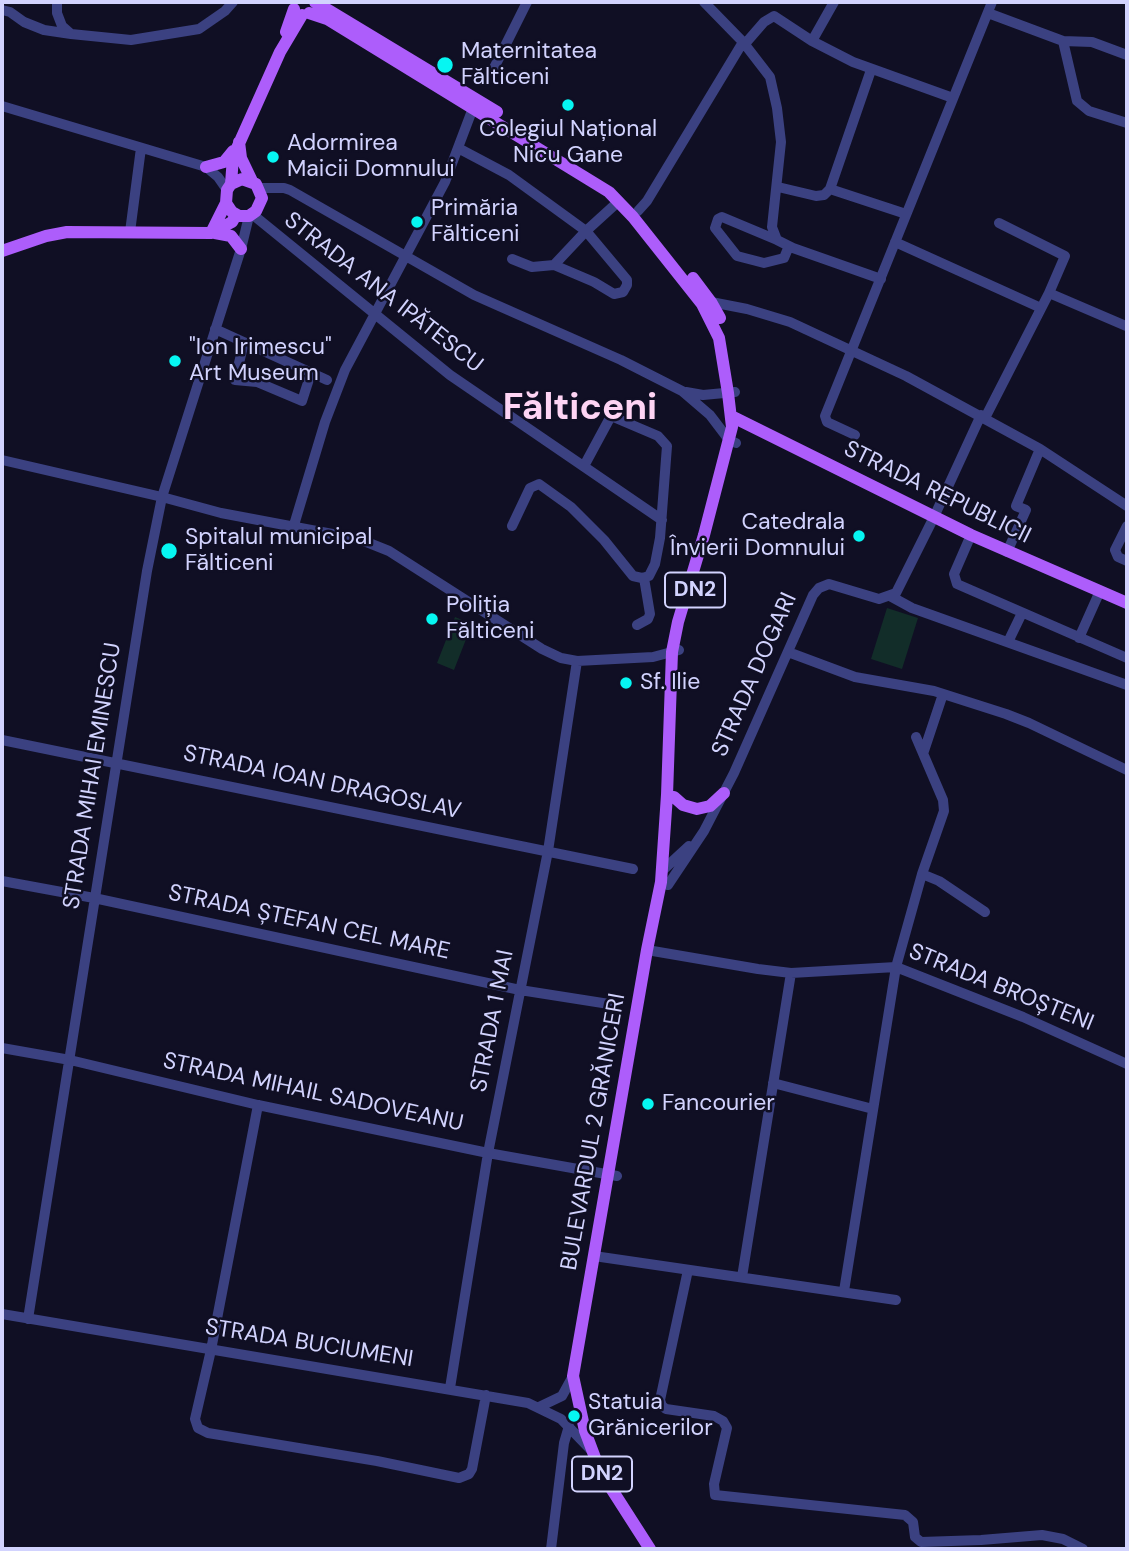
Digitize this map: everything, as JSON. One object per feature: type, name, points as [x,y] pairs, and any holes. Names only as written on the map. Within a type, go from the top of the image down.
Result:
[{"type":"main road","points":[[244,215],[228,208],[233,157],[301,6]]},
{"type":"main road","name":"DN2","points":[[301,6],[436,80],[604,178],[638,211],[707,303]]},
{"type":"main road","name":"DN2","points":[[436,80],[473,108],[600,185],[619,201],[720,319],[735,417],[733,442],[676,651],[666,875]]},
{"type":"main road","points":[[206,167],[216,166],[228,159],[239,142]]},
{"type":"main road","points":[[211,233],[262,203],[256,185],[241,158],[239,142]]},
{"type":"main road","points":[[211,233],[228,192],[242,179],[256,185]]},
{"type":"main road","points":[[2,251],[67,232],[211,233],[232,236],[241,249]]},
{"type":"main road","name":"STRADA REPUBLICII","points":[[735,417],[971,535],[1127,603]]},
{"type":"main road","name":"DN2","points":[[666,875],[674,797],[676,651]]},
{"type":"main road","points":[[674,797],[683,805],[697,809],[710,806],[724,793]]},
{"type":"main road","name":"BULEVARDUL 2 GRĂNICERI","points":[[650,1549],[613,1493],[593,1452],[583,1423],[575,1382],[581,1377],[598,1257],[666,875]]},
{"type":"street","points":[[57,2],[57,13],[62,26],[71,34]]},
{"type":"street","points":[[2,10],[44,30],[131,40],[186,32],[211,23],[233,2]]},
{"type":"street","points":[[489,78],[527,2]]},
{"type":"street","points":[[704,2],[743,43],[770,77],[781,142],[772,227],[778,240]]},
{"type":"street","points":[[812,41],[834,2]]},
{"type":"street","points":[[855,435],[827,422],[825,418],[990,7],[1063,41],[1091,42],[1127,55]]},
{"type":"street","points":[[638,211],[647,201],[743,43],[774,16],[812,41],[871,70],[953,98]]},
{"type":"street","points":[[1063,41],[1077,101],[1089,111],[1127,124]]},
{"type":"street","points":[[778,187],[816,196],[824,195],[830,189],[871,70]]},
{"type":"street","points":[[2,106],[206,167],[218,177],[228,192]]},
{"type":"street","points":[[294,525],[345,370],[445,182],[473,108]]},
{"type":"street","points":[[130,232],[141,148]]},
{"type":"street","points":[[458,148],[509,175],[586,231],[627,280],[625,290],[614,294],[555,265],[532,267],[512,259]]},
{"type":"street","points":[[256,185],[284,187],[474,295],[621,360],[682,391],[701,405],[733,442]]},
{"type":"street","points":[[830,189],[906,214]]},
{"type":"street","points":[[555,265],[586,231],[619,201]]},
{"type":"street","name":"STRADA MIHAI EMINESCU","points":[[28,1319],[147,571],[162,497],[241,249],[237,229],[244,215]]},
{"type":"street","name":"STRADA ANA IPĂTESCU","points":[[244,215],[450,375],[662,520]]},
{"type":"street","points":[[789,246],[784,258],[764,263],[735,254],[715,228],[722,216],[789,246],[881,279]]},
{"type":"street","points":[[999,223],[1065,256],[1049,293],[983,417],[903,580],[896,593],[890,596],[905,606],[1127,685]]},
{"type":"street","points":[[895,242],[1041,308]]},
{"type":"street","points":[[1049,293],[1126,326]]},
{"type":"street","points":[[707,303],[747,309],[790,322],[852,350],[1040,449],[1127,506]]},
{"type":"street","points":[[215,329],[327,380]]},
{"type":"street","points":[[244,342],[235,380],[257,382],[302,401],[311,373]]},
{"type":"street","points":[[682,391],[704,395],[732,393]]},
{"type":"street","points":[[512,526],[530,488],[538,484],[571,507],[604,540],[633,576],[644,578],[653,572],[662,520],[662,486],[668,455],[667,446],[658,436],[611,416],[583,466]]},
{"type":"street","points":[[1007,552],[1026,510],[1016,506],[1040,449]]},
{"type":"street","points":[[2,460],[221,513],[359,539],[389,551],[542,649],[561,658],[577,661],[653,657],[676,651]]},
{"type":"street","points":[[1127,526],[1115,550],[1118,557],[1127,561]]},
{"type":"street","points":[[971,535],[954,574],[954,581],[1127,658]]},
{"type":"street","points":[[637,625],[648,619],[650,614],[644,578]]},
{"type":"street","name":"STRADA DOGARI","points":[[666,875],[697,840],[724,793],[819,588],[829,584],[879,599],[890,596]]},
{"type":"street","points":[[1079,638],[1100,592]]},
{"type":"street","points":[[1008,642],[1022,613]]},
{"type":"street","points":[[788,652],[855,677],[943,694],[1029,723],[1127,770]]},
{"type":"street","name":"STRADA 1 MAI","points":[[450,1388],[488,1153],[548,851],[577,661]]},
{"type":"street","points":[[924,751],[943,694]]},
{"type":"street","points":[[844,1291],[896,969],[922,874],[944,811],[943,800],[916,737]]},
{"type":"street","name":"STRADA IOAN DRAGOSLAV","points":[[2,740],[633,869]]},
{"type":"street","name":"STRADA DOGARI","points":[[666,875],[697,840]]},
{"type":"street","points":[[922,874],[939,881],[985,912]]},
{"type":"street","name":"STRADA ȘTEFAN CEL MARE","points":[[2,881],[94,898],[520,990],[609,1004]]},
{"type":"street","name":"STRADA BROȘTENI","points":[[651,951],[758,970],[791,973],[896,969],[1023,1017],[1127,1064]]},
{"type":"street","points":[[742,1277],[791,973]]},
{"type":"street","name":"STRADA MIHAIL SADOVEANU","points":[[2,1048],[71,1060],[258,1105],[488,1153],[613,1175]]},
{"type":"street","points":[[773,1083],[873,1109]]},
{"type":"street","points":[[258,1105],[211,1350],[195,1419],[198,1428],[202,1431],[454,1477],[465,1476],[472,1469],[486,1395]]},
{"type":"street","points":[[598,1257],[896,1300]]},
{"type":"street","points":[[688,1270],[660,1400],[666,1409],[714,1416],[723,1421],[727,1428],[715,1495],[905,1515],[913,1522],[916,1545],[1042,1535],[1063,1539],[1083,1549]]},
{"type":"street","name":"STRADA BUCIUMENI","points":[[2,1314],[528,1403],[552,1413],[569,1426],[593,1452]]},
{"type":"street","points":[[539,1407],[562,1396],[575,1382]]},
{"type":"street","points":[[551,1549],[564,1443],[569,1426]]},
{"type":"green space","points":[[887,608],[918,618],[902,669],[871,659]]},
{"type":"green space","points":[[455,617],[472,624],[454,670],[437,663]]},
{"type":"place","name":"Maternitatea Fălticeni","points":[[445,65]]},
{"type":"place","name":"Colegiul Național Nicu Gane","points":[[568,105]]},
{"type":"place","name":"Adormirea Maicii Domnului","points":[[273,157]]},
{"type":"place","name":"Primăria Fălticeni","points":[[417,222]]},
{"type":"place","name":"\"Ion Irimescu\" Art Museum","points":[[175,361]]},
{"type":"place","name":"Catedrala Învierii Domnului","points":[[859,536]]},
{"type":"place","name":"Spitalul municipal Fălticeni","points":[[169,551]]},
{"type":"place","name":"Poliția Fălticeni","points":[[432,619]]},
{"type":"place","name":"Sf. Ilie","points":[[626,683]]},
{"type":"place","name":"Fancourier","points":[[648,1104]]},
{"type":"place","name":"Statuia Grănicerilor","points":[[574,1416]]},
{"type":"district","name":"Fălticeni","points":[[580,409]]}]
